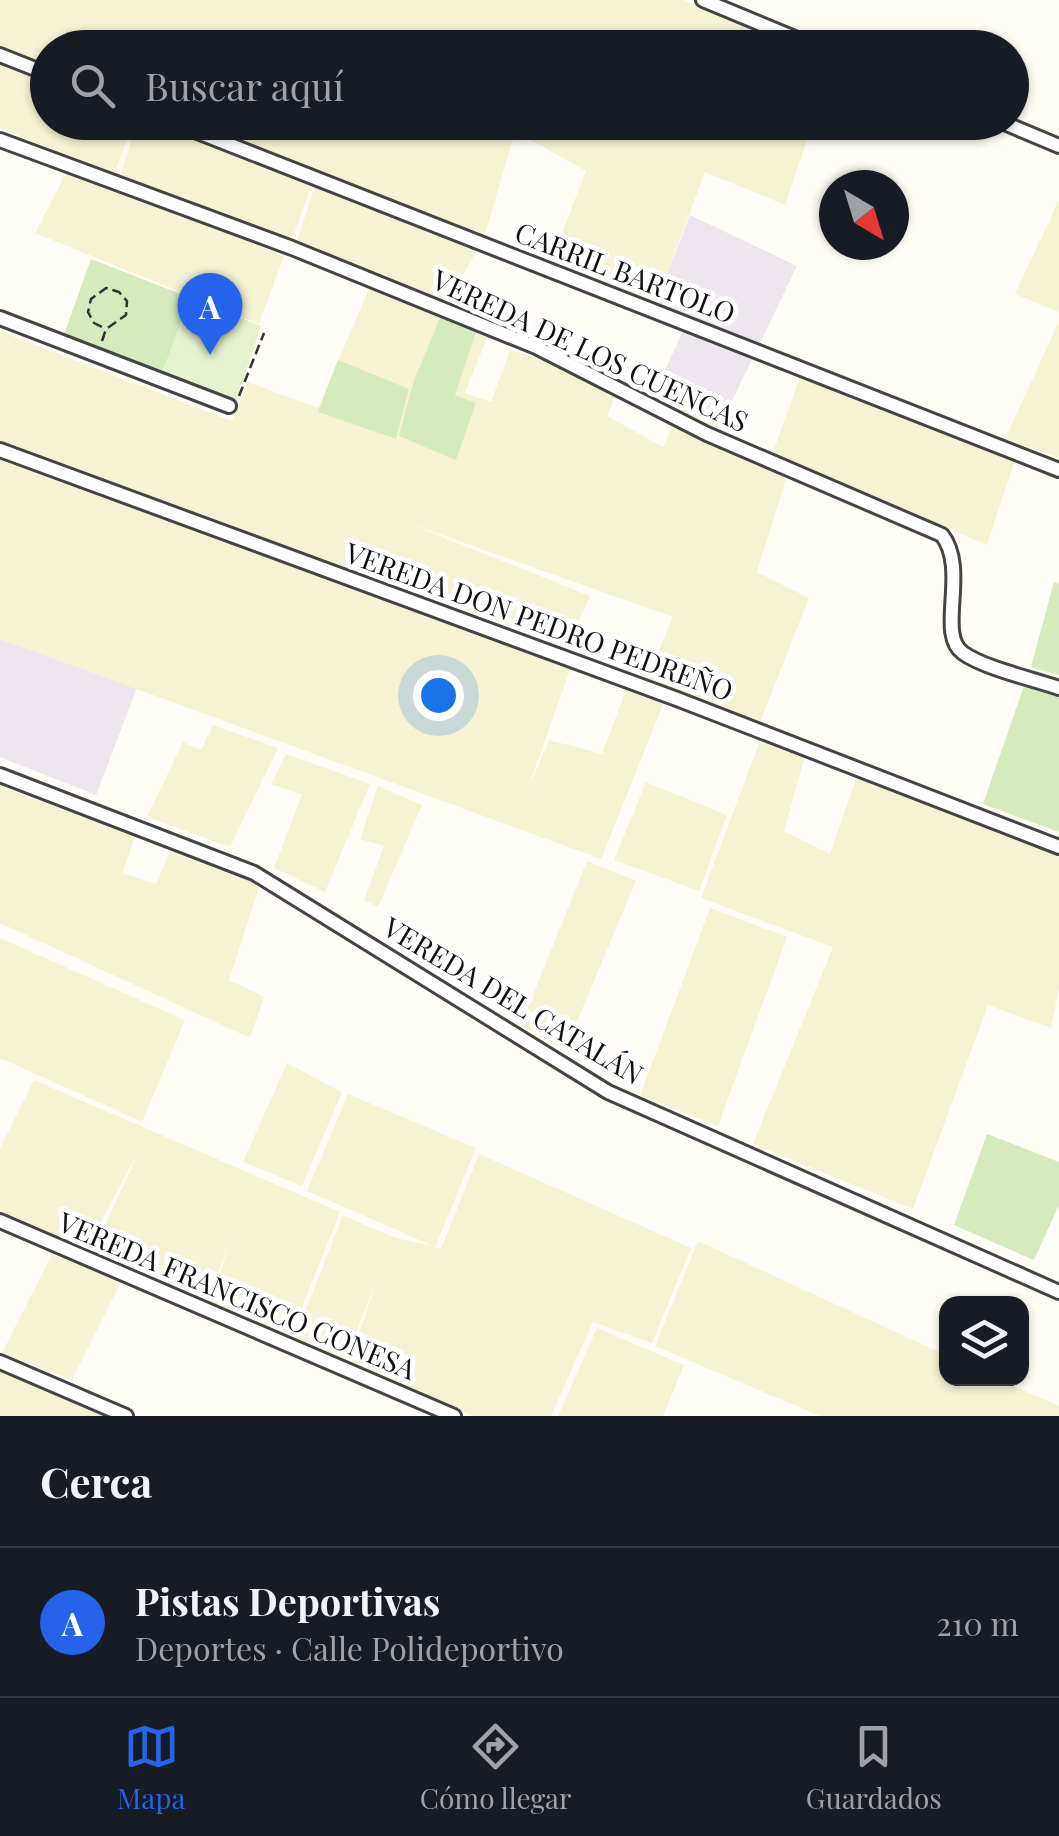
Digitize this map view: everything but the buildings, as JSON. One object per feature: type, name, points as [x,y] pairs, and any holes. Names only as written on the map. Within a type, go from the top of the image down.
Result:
[{"type":"street","points":[[703,0],[776,30]]},
{"type":"street","points":[[0,55],[30,67]]},
{"type":"street","points":[[1029,133],[1059,146]]},
{"type":"street","name":"VEREDA DE LOS CUENCAS","points":[[0,140],[292,248],[536,348],[707,434],[942,535],[954,551],[952,638],[963,653],[1059,688]]},
{"type":"street","name":"CARRIL BARTOLO","points":[[218,140],[1059,470]]},
{"type":"street","points":[[0,318],[232,407]]},
{"type":"street","name":"VEREDA DON PEDRO PEDREÑO","points":[[0,450],[677,699],[1059,847]]},
{"type":"street","name":"VEREDA DEL CATALÁN","points":[[0,775],[254,872],[608,1092],[1059,1292]]},
{"type":"street","name":"VEREDA FRANCISCO CONESA","points":[[0,1222],[454,1416]]},
{"type":"street","points":[[0,1362],[126,1416]]},
{"type":"path","points":[[96,356],[106,329],[126,315],[127,301],[106,288],[92,299],[88,312],[94,323],[106,329]]},
{"type":"path","points":[[232,407],[264,333]]},
{"type":"shaded area","points":[[0,0],[684,0],[757,30],[30,30],[30,140],[127,140],[114,174],[0,128]]},
{"type":"shaded area","points":[[132,140],[207,140],[313,182],[291,242],[119,180]]},
{"type":"shaded area","points":[[232,140],[512,140],[484,238],[448,301],[493,323],[465,393],[491,402],[510,350],[620,383],[607,416],[663,447],[682,407],[720,426],[786,479],[757,572],[809,598],[760,722],[647,678],[673,617],[408,523],[590,596],[567,648],[354,569],[495,641],[571,667],[527,791],[549,740],[602,754],[626,690],[664,702],[601,859],[0,639],[0,331],[232,421],[248,382],[318,408],[374,277],[296,244],[319,174]]},
{"type":"shaded area","points":[[531,140],[807,140],[785,205],[705,172],[656,303],[550,264],[586,171]]},
{"type":"shaded area","points":[[68,169],[284,256],[259,324],[35,233]]},
{"type":"shaded area","points":[[1059,200],[1059,312],[1015,294]]},
{"type":"shaded area","points":[[690,215],[797,266],[720,426],[654,393],[689,319],[656,303]]},
{"type":"shaded area","points":[[1059,321],[1059,458],[1005,439]]},
{"type":"shaded area","points":[[800,377],[1017,454],[987,545],[772,455]]},
{"type":"shaded area","points":[[0,639],[137,688],[96,795],[0,757]]},
{"type":"shaded area","points":[[213,725],[278,748],[230,847],[147,817],[183,742],[201,750]]},
{"type":"shaded area","points":[[761,738],[805,757],[784,831],[830,854],[858,773],[1059,851],[1059,988],[1051,1028],[988,1005],[913,1209],[753,1144],[833,947],[701,898]]},
{"type":"shaded area","points":[[286,754],[370,784],[325,892],[274,868],[302,795],[271,784]]},
{"type":"shaded area","points":[[646,782],[727,815],[699,891],[614,860]]},
{"type":"shaded area","points":[[0,786],[135,837],[122,873],[156,884],[170,852],[260,885],[229,980],[264,997],[250,1038],[0,923]]},
{"type":"shaded area","points":[[378,786],[422,805],[378,907],[364,900],[384,846],[360,839]]},
{"type":"shaded area","points":[[587,861],[636,881],[565,1050],[521,1025]]},
{"type":"shaded area","points":[[710,908],[787,937],[718,1126],[640,1096]]},
{"type":"shaded area","points":[[0,938],[185,1020],[142,1122],[0,1058]]},
{"type":"shaded area","points":[[287,1063],[342,1092],[302,1186],[243,1162]]},
{"type":"shaded area","points":[[34,1080],[340,1212],[289,1339],[208,1306],[232,1238],[206,1303],[93,1252],[138,1153],[86,1249],[0,1213],[0,1148]]},
{"type":"shaded area","points":[[348,1094],[476,1148],[435,1248],[441,1249],[479,1154],[691,1248],[652,1343],[593,1322],[551,1416],[473,1416],[348,1364],[378,1278],[344,1362],[294,1340],[343,1215],[393,1237],[433,1246],[307,1191]]},
{"type":"shaded area","points":[[698,1241],[939,1352],[939,1386],[1014,1386],[1059,1406],[1059,1416],[820,1416],[655,1346]]},
{"type":"shaded area","points":[[52,1254],[121,1282],[72,1380],[2,1353]]},
{"type":"shaded area","points":[[597,1328],[684,1365],[663,1416],[558,1416]]},
{"type":"shaded area","points":[[0,1362],[126,1416],[0,1416]]},
{"type":"green space","points":[[91,259],[191,298],[162,373],[62,340]]},
{"type":"green space","points":[[191,298],[261,326],[236,401],[162,373]]},
{"type":"green space","points":[[440,318],[476,332],[455,395],[476,403],[456,460],[399,436],[413,383]]},
{"type":"green space","points":[[338,360],[409,389],[396,439],[318,412]]},
{"type":"green space","points":[[1054,582],[1059,584],[1059,675],[1031,667]]},
{"type":"green space","points":[[1025,683],[1059,696],[1059,832],[983,804]]},
{"type":"green space","points":[[987,1134],[1059,1162],[1059,1205],[1034,1260],[954,1225]]},
{"type":"place","name":"Pistas Deportivas","points":[[210,355]]}]
